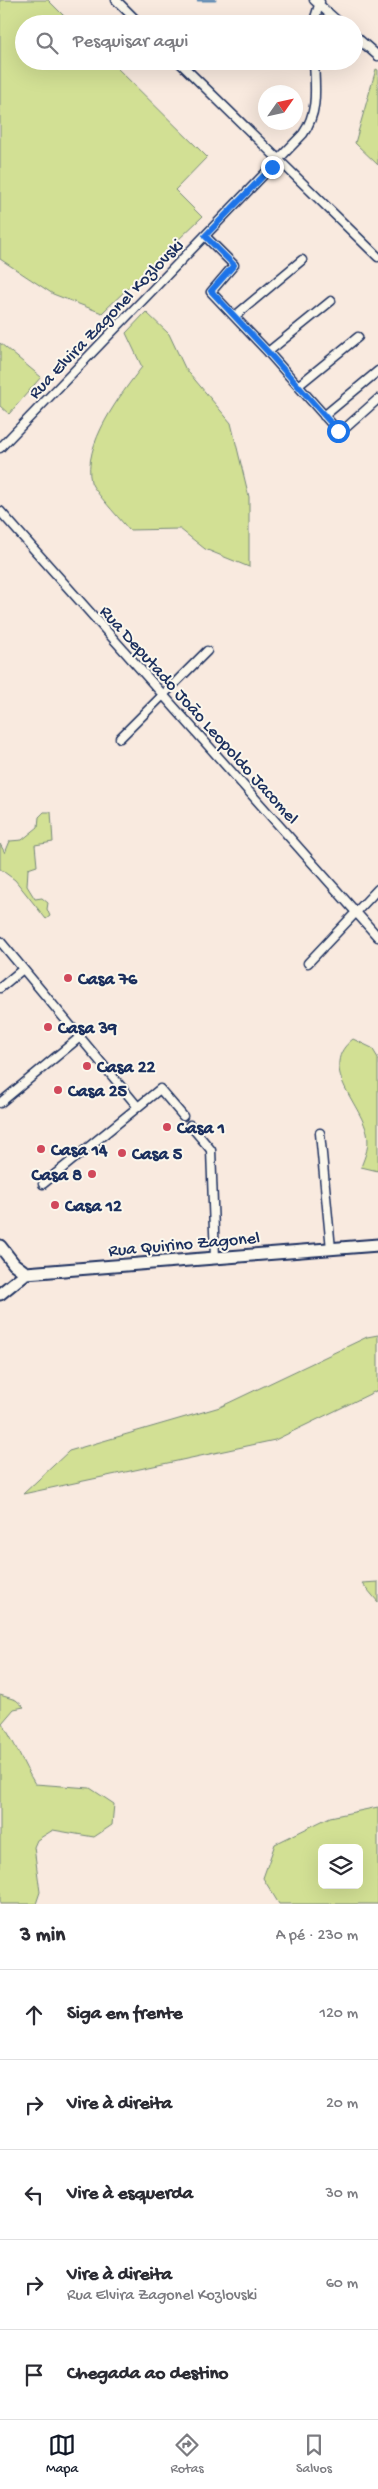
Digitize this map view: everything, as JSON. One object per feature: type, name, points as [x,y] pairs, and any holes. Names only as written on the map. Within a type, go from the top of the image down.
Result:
[{"type":"street","points":[[116,0],[131,15]]},
{"type":"street","points":[[315,15],[318,1]]},
{"type":"street","points":[[318,1],[332,15]]},
{"type":"street","points":[[363,43],[378,56]]},
{"type":"street","points":[[187,70],[378,257]]},
{"type":"street","name":"Rua Elvira Zagonel Kozlovski","points":[[0,448],[302,134],[313,116],[315,106],[314,70]]},
{"type":"street","points":[[205,236],[234,265],[211,291],[299,385],[324,416],[341,432],[378,399]]},
{"type":"street","points":[[235,316],[302,260]]},
{"type":"street","points":[[268,352],[331,300]]},
{"type":"street","points":[[299,385],[358,337]]},
{"type":"street","points":[[324,416],[378,371]]},
{"type":"street","name":"Rua Deputado João Leopoldo Jacomel","points":[[0,511],[378,937]]},
{"type":"street","points":[[120,738],[207,651]]},
{"type":"street","points":[[308,963],[378,889]]},
{"type":"street","points":[[0,941],[138,1107]]},
{"type":"street","points":[[0,988],[23,969]]},
{"type":"street","points":[[0,1103],[80,1037]]},
{"type":"street","points":[[44,1184],[160,1088],[183,1116]]},
{"type":"street","points":[[190,1125],[211,1150],[215,1258]]},
{"type":"street","points":[[320,1133],[331,1249]]},
{"type":"street","name":"Rua Quirino Zagonel","points":[[26,1273],[378,1245]]},
{"type":"street","points":[[0,1246],[14,1264],[26,1273],[0,1294]]},
{"type":"green space","points":[[0,0],[48,0],[63,15],[15,15],[15,70],[119,70],[207,157],[175,190],[202,217],[102,313],[53,294],[0,259]]},
{"type":"green space","points":[[376,69],[378,70],[378,165],[355,143]]},
{"type":"green space","points":[[146,312],[169,334],[185,368],[231,423],[249,497],[249,567],[205,549],[180,529],[129,530],[91,482],[92,452],[97,437],[123,392],[142,367],[126,333]]},
{"type":"green space","points":[[0,343],[41,377],[9,414],[0,406]]},
{"type":"green space","points":[[44,812],[51,812],[53,842],[35,845],[37,866],[28,869],[27,886],[35,899],[42,898],[48,903],[47,909],[50,916],[46,919],[15,880],[0,869],[0,844],[5,853],[10,841],[22,840],[38,827],[39,817]]},
{"type":"green space","points":[[353,1039],[372,1048],[378,1058],[378,1171],[361,1167],[367,1147],[367,1133],[340,1073],[339,1061],[343,1050]]},
{"type":"green space","points":[[378,1335],[378,1390],[275,1440],[23,1494],[69,1451],[220,1407],[367,1337]]},
{"type":"green space","points":[[378,1582],[378,1602],[362,1583]]},
{"type":"green space","points":[[0,1695],[16,1700],[24,1707],[14,1709],[2,1723],[35,1784],[90,1788],[114,1804],[112,1825],[94,1837],[53,1830],[37,1840],[34,1847],[40,1892],[36,1904],[0,1904]]},
{"type":"green space","points":[[378,1807],[378,1904],[279,1904],[263,1878],[275,1844],[330,1817]]},
{"type":"waterway","points":[[198,0],[215,0]]},
{"type":"place","name":"Casa 76","points":[[68,978]]},
{"type":"place","name":"Casa 39","points":[[48,1027]]},
{"type":"place","name":"Casa 22","points":[[87,1066]]},
{"type":"place","name":"Casa 25","points":[[58,1090]]},
{"type":"place","name":"Casa 1","points":[[167,1127]]},
{"type":"place","name":"Casa 14","points":[[41,1149]]},
{"type":"place","name":"Casa 5","points":[[122,1153]]},
{"type":"place","name":"Casa 8","points":[[92,1174]]},
{"type":"place","name":"Casa 12","points":[[55,1205]]},
{"type":"route","points":[[272,167],[205,236],[234,265],[211,291],[299,385],[338,431]]}]
